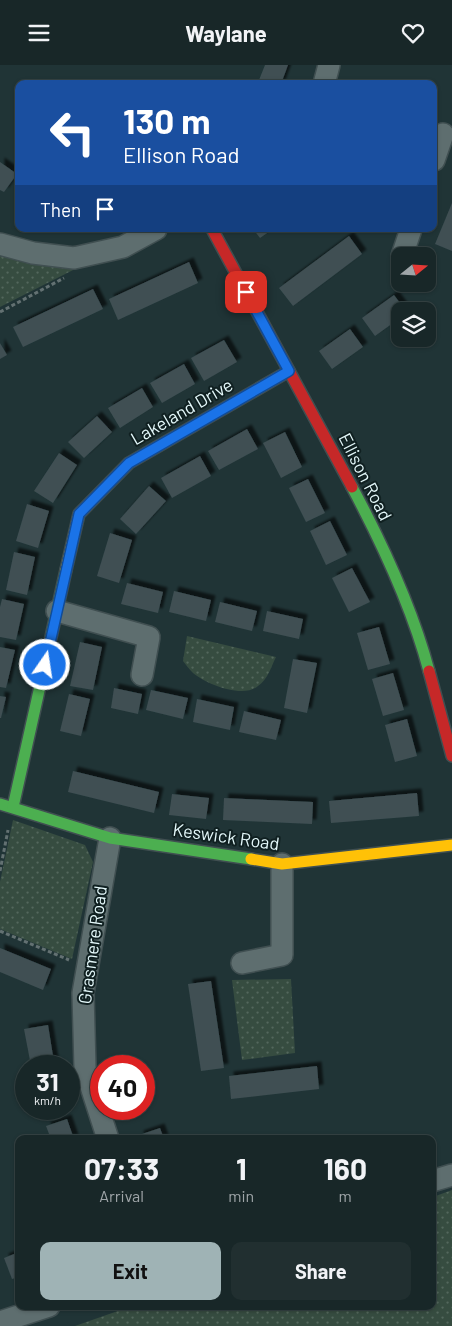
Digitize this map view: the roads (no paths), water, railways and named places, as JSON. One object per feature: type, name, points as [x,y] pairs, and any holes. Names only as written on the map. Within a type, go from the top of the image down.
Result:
[{"type":"street","points":[[325,80],[329,65]]},
{"type":"street","points":[[437,151],[443,134]]},
{"type":"street","points":[[0,243],[33,253],[74,258],[123,247],[150,232]]},
{"type":"street","name":"Ellison Road","points":[[214,232],[358,498],[390,567],[418,634],[452,756]]},
{"type":"street","points":[[405,247],[410,232]]},
{"type":"street","name":"Lakeland Drive","points":[[13,807],[79,514],[129,463],[289,371]]},
{"type":"street","points":[[57,611],[149,637],[142,675]]},
{"type":"street","name":"Keswick Road","points":[[0,803],[110,838],[282,864],[452,845]]},
{"type":"street","name":"Grasmere Road","points":[[107,1135],[85,1068],[83,993],[110,838]]},
{"type":"street","points":[[242,963],[282,955],[282,864]]},
{"type":"street","points":[[436,1180],[452,1175]]},
{"type":"street","points":[[0,1322],[37,1310]]}]
